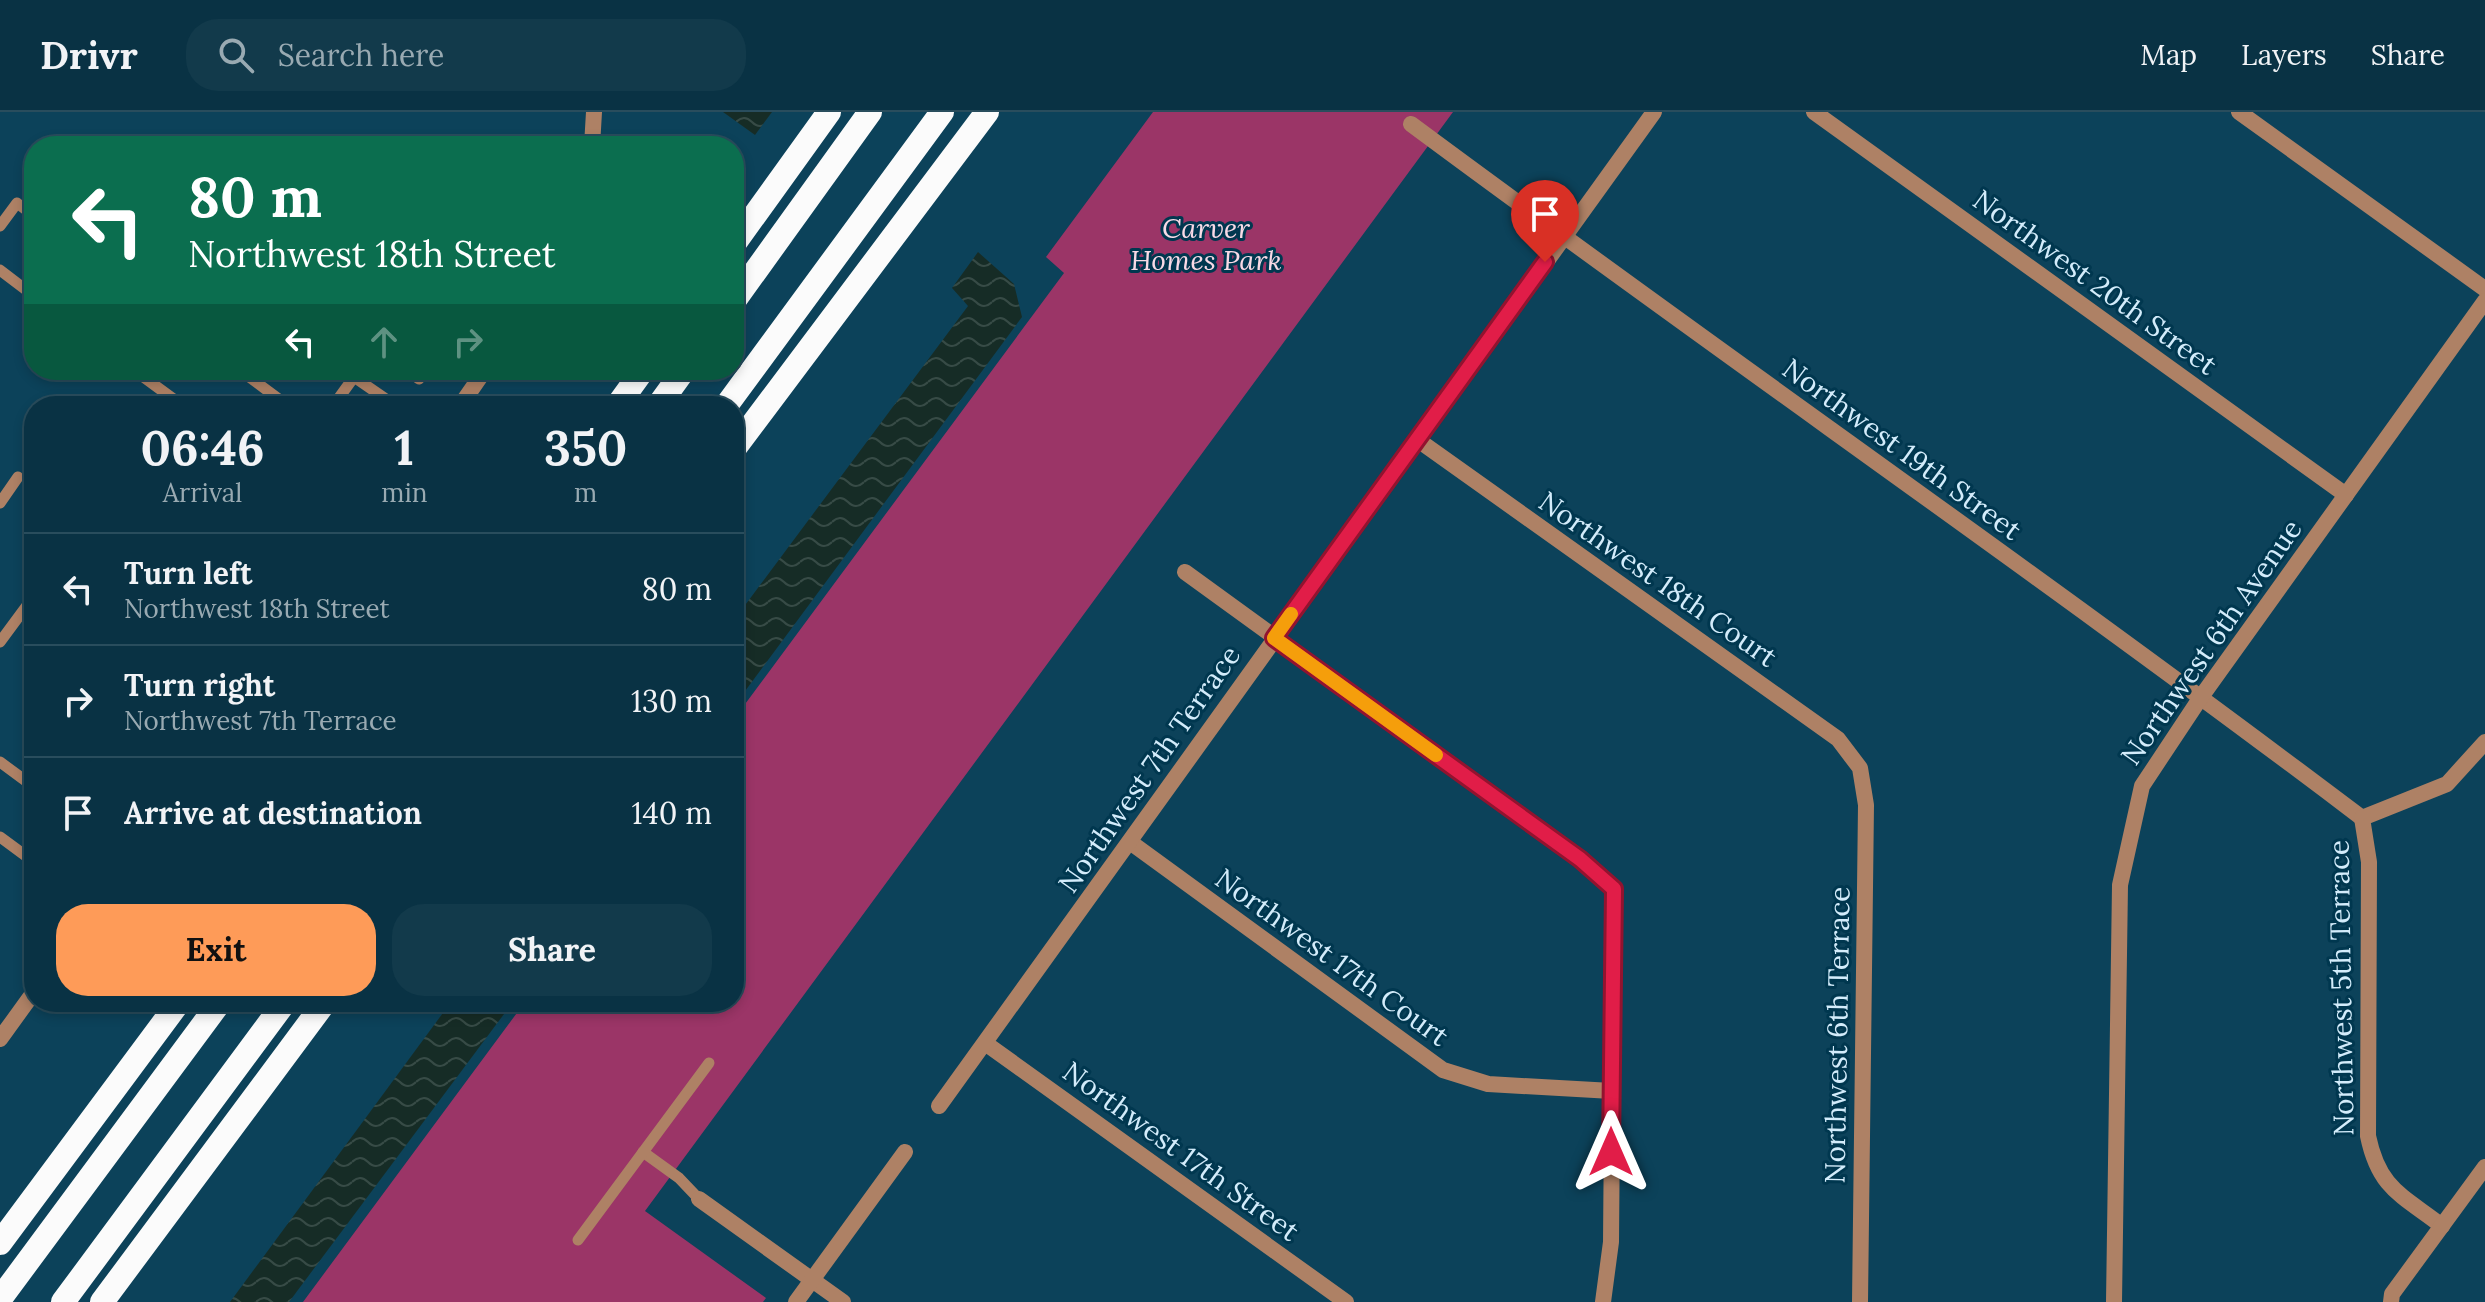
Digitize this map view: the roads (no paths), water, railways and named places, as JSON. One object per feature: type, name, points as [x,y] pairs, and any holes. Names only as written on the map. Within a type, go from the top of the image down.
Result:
[{"type":"highway","points":[[744,230],[829,112]]},
{"type":"highway","points":[[744,287],[870,112]]},
{"type":"highway","points":[[733,396],[942,112]]},
{"type":"highway","points":[[744,436],[987,112]]},
{"type":"highway","points":[[0,1243],[172,1012]]},
{"type":"highway","points":[[0,1299],[213,1012]]},
{"type":"highway","points":[[63,1302],[278,1012]]},
{"type":"highway","points":[[102,1302],[318,1012]]},
{"type":"street","points":[[593,136],[594,112]]},
{"type":"street","name":"Northwest 7th Terrace","points":[[939,1106],[1654,112]]},
{"type":"street","name":"Northwest 20th Street","points":[[1814,112],[2346,495]]},
{"type":"street","points":[[2239,112],[2485,289]]},
{"type":"street","name":"Northwest 19th Street","points":[[1411,124],[2201,697],[2362,818]]},
{"type":"street","name":"Northwest 6th Avenue","points":[[2114,1302],[2120,885],[2142,786],[2201,697],[2485,301]]},
{"type":"street","name":"Northwest 18th Court","points":[[1418,440],[1838,739],[1860,768]]},
{"type":"street","points":[[1185,572],[1580,859],[1614,889],[1611,1242],[1603,1302]]},
{"type":"street","name":"Northwest 5th Terrace","points":[[2442,1226],[2385,1182],[2373,1159],[2368,1136],[2369,862],[2362,818],[2447,784],[2485,742]]},
{"type":"street","name":"Northwest 6th Terrace","points":[[1860,768],[1866,805],[1860,1302]]},
{"type":"street","name":"Northwest 17th Court","points":[[1130,842],[1443,1070],[1488,1084],[1612,1091]]},
{"type":"street","points":[[0,1039],[24,1006]]},
{"type":"street","name":"Northwest 17th Street","points":[[985,1043],[1346,1302]]},
{"type":"street","points":[[796,1302],[905,1152]]},
{"type":"street","points":[[2391,1302],[2392,1294],[2485,1167]]},
{"type":"street","points":[[699,1199],[843,1302]]},
{"type":"lane","points":[[0,226],[17,203],[24,208]]},
{"type":"lane","points":[[0,270],[24,288]]},
{"type":"lane","points":[[148,380],[169,396]]},
{"type":"lane","points":[[253,380],[275,396]]},
{"type":"lane","points":[[364,380],[384,396]]},
{"type":"lane","points":[[0,503],[18,477]]},
{"type":"lane","points":[[0,642],[24,610]]},
{"type":"lane","points":[[0,762],[24,780]]},
{"type":"lane","points":[[0,837],[24,855]]},
{"type":"lane","points":[[578,1240],[709,1063]]},
{"type":"lane","points":[[643,1152],[679,1178],[699,1199]]},
{"type":"water","points":[[723,112],[772,112],[755,135]]},
{"type":"water","points":[[978,252],[1014,284],[1022,317],[744,692],[744,607],[968,306],[952,288]]},
{"type":"water","points":[[444,1012],[506,1012],[289,1302],[230,1302]]},
{"type":"park label","name":"Carver Homes Park","points":[[1206,244]]}]
